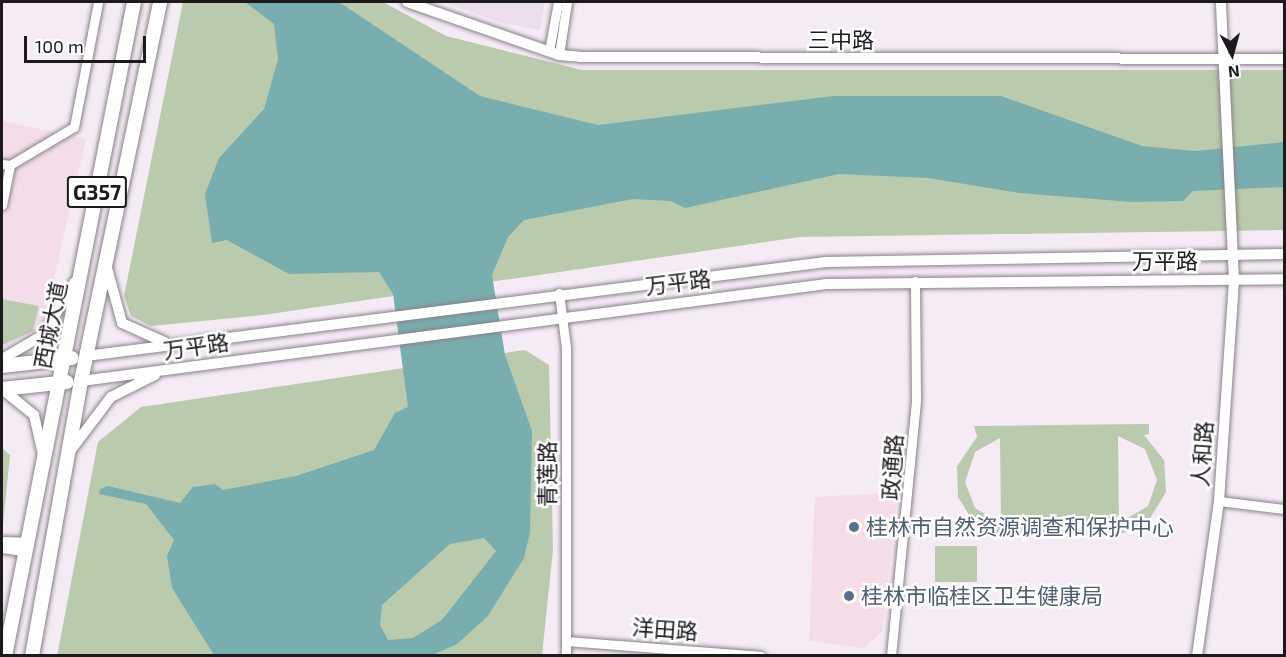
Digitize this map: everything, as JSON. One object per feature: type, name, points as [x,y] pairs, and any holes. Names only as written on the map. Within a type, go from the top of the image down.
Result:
[{"type":"highway","name":"西城大道","points":[[5,656],[24,547],[60,383],[134,2]]},
{"type":"highway","name":"西城大道","points":[[32,656],[81,381],[160,2]]},
{"type":"highway","points":[[2,366],[86,356]]},
{"type":"highway","points":[[2,389],[81,381]]},
{"type":"main road","name":"三中路","points":[[407,2],[554,53],[676,60],[1284,59]]},
{"type":"main road","name":"人和路","points":[[1197,656],[1219,501],[1234,280],[1221,2]]},
{"type":"main road","name":"万平路","points":[[86,356],[559,293],[826,262],[1284,254]]},
{"type":"main road","points":[[106,260],[122,322],[149,340],[179,344]]},
{"type":"main road","points":[[2,359],[44,335],[83,264]]},
{"type":"main road","name":"万平路","points":[[81,381],[562,316],[827,284],[915,281],[1284,279]]},
{"type":"main road","points":[[67,458],[111,397],[170,369]]},
{"type":"main road","points":[[2,389],[34,415],[44,456]]},
{"type":"street","points":[[2,205],[6,164],[74,127],[98,2]]},
{"type":"street","points":[[554,53],[558,2]]},
{"type":"street","points":[[554,53],[567,2]]},
{"type":"street","name":"政通路","points":[[891,656],[916,400],[915,281]]},
{"type":"street","name":"青莲路","points":[[559,293],[562,316],[566,656]]},
{"type":"street","points":[[1219,501],[1284,509]]},
{"type":"street","points":[[2,541],[24,547]]},
{"type":"street","points":[[2,548],[24,547]]},
{"type":"street","name":"洋田路","points":[[567,641],[760,656]]},
{"type":"shaded area","points":[[444,2],[545,2],[540,30],[499,22]]},
{"type":"shaded area","points":[[2,121],[86,139],[45,317],[35,332],[2,348]]},
{"type":"shaded area","points":[[898,492],[882,632],[863,648],[809,641],[815,497]]},
{"type":"green space","points":[[183,2],[383,2],[446,36],[582,70],[1284,70],[1284,230],[800,237],[263,315],[151,326],[131,316],[124,296]]},
{"type":"green space","points":[[2,299],[39,306],[33,331],[2,345]]},
{"type":"green space","points":[[525,350],[549,365],[553,550],[542,655],[57,656],[98,442],[141,407]]},
{"type":"green space","points":[[1149,424],[1149,434],[1144,435],[1164,460],[1166,492],[1149,520],[1124,533],[998,534],[973,521],[958,497],[957,466],[977,437],[974,426]],"holes":[[[1118,436],[1145,449],[1157,480],[1148,506],[1119,523]],[[1000,438],[1001,524],[975,508],[965,482],[975,452]]]},
{"type":"green space","points":[[2,448],[10,455],[2,535]]},
{"type":"green space","points":[[935,546],[977,546],[977,582],[935,582]]},
{"type":"water","points":[[245,2],[339,2],[480,96],[598,125],[834,96],[1001,96],[1142,146],[1195,151],[1284,142],[1284,187],[1193,191],[1183,201],[1132,202],[1020,193],[928,178],[839,174],[685,208],[671,201],[633,199],[524,220],[508,237],[492,275],[505,355],[532,431],[530,532],[524,558],[488,616],[457,644],[433,655],[214,655],[172,588],[167,556],[174,540],[146,504],[99,494],[100,489],[108,486],[180,503],[193,487],[215,484],[223,490],[296,476],[374,450],[395,413],[408,407],[393,294],[379,272],[289,274],[227,240],[212,243],[205,194],[219,158],[264,109],[278,59],[274,24]],"holes":[[[484,538],[496,551],[442,620],[413,638],[388,640],[380,625],[382,605],[450,544]]]},
{"type":"place","name":"桂林市自然资源调查和保护中心","points":[[854,527]]},
{"type":"place","name":"桂林市临桂区卫生健康局","points":[[849,596]]}]
